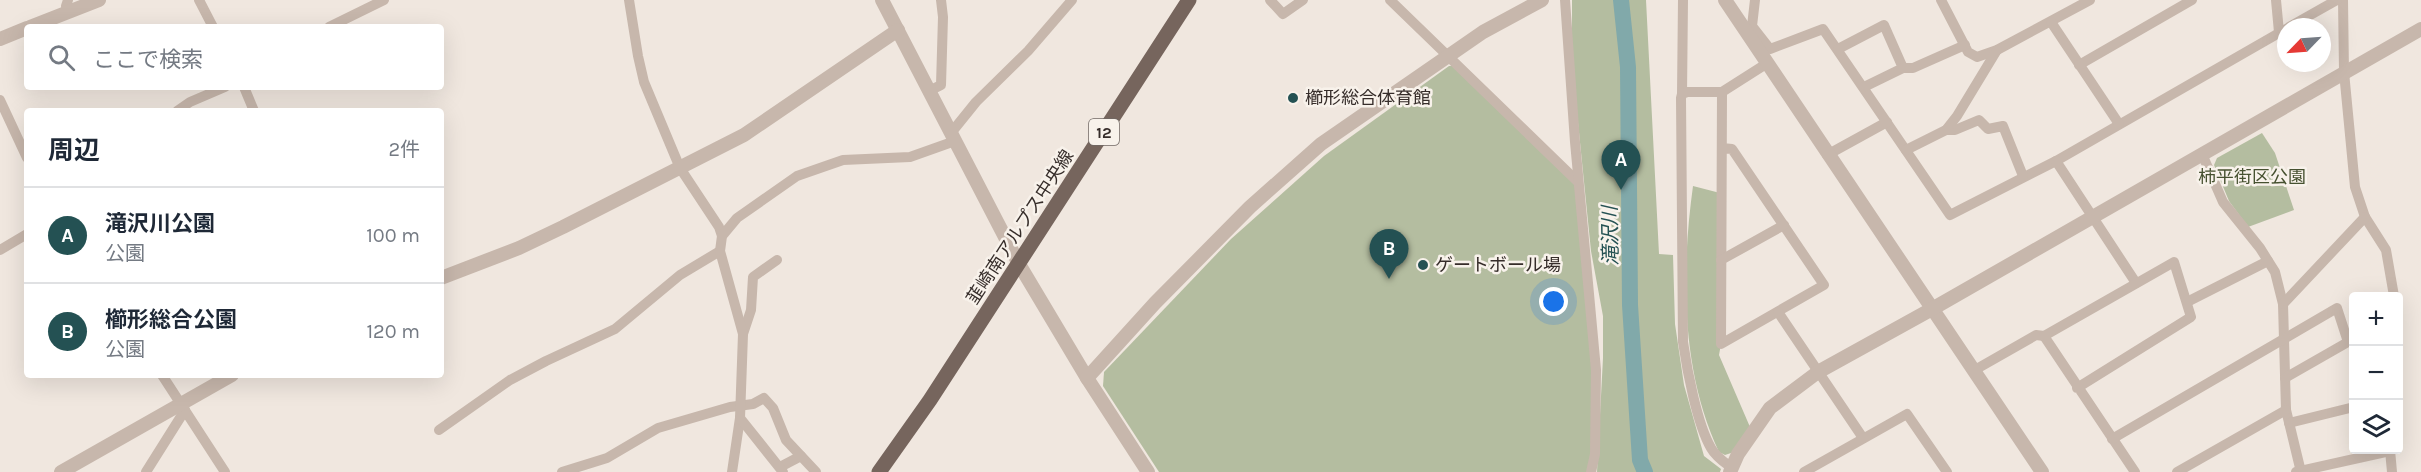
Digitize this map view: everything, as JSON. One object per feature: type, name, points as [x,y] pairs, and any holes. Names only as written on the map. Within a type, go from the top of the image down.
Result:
[{"type":"main road","name":"韮崎南アルプス中央線","points":[[879,472],[930,400],[1020,264],[1189,0]]},
{"type":"street","points":[[35,24],[67,6],[99,0]]},
{"type":"street","points":[[199,0],[211,24]]},
{"type":"street","points":[[334,24],[384,0]]},
{"type":"street","points":[[629,0],[644,82],[680,168],[719,227],[722,236],[720,251],[743,334]]},
{"type":"street","points":[[882,0],[1020,264],[1087,378],[1148,472]]},
{"type":"street","points":[[929,91],[941,85],[943,17],[940,0]]},
{"type":"street","points":[[722,236],[736,218],[797,176],[843,160],[910,157],[953,137],[976,102],[1028,51],[1072,0]]},
{"type":"street","points":[[1270,0],[1283,14],[1303,0]]},
{"type":"street","points":[[1390,0],[1578,182]]},
{"type":"street","points":[[1087,378],[1155,303],[1250,207],[1321,144],[1483,32],[1542,0]]},
{"type":"street","points":[[1566,0],[1568,63],[1596,370],[1595,443],[1591,472]]},
{"type":"street","points":[[1683,0],[1683,342],[1687,371],[1708,442],[1712,450],[1731,470],[1738,454],[1770,408],[1818,372],[2421,29]]},
{"type":"street","points":[[1725,0],[2042,472]]},
{"type":"street","points":[[1755,0],[1752,26],[1770,49],[1823,28],[1950,215],[2056,161],[2277,34]]},
{"type":"street","points":[[1941,0],[1968,52],[1977,57],[1997,50],[2090,0]]},
{"type":"street","points":[[2079,65],[2192,0]]},
{"type":"street","points":[[2276,0],[2282,18]]},
{"type":"street","points":[[2305,18],[2337,0]]},
{"type":"street","points":[[2343,0],[2344,72],[2355,187],[2365,217],[2386,250],[2393,292]]},
{"type":"street","points":[[2051,22],[2119,124]]},
{"type":"street","points":[[1838,49],[1884,25],[1903,68]]},
{"type":"street","points":[[0,39],[24,30]]},
{"type":"street","points":[[444,277],[519,248],[744,135],[897,30]]},
{"type":"street","points":[[1864,87],[1903,68],[1913,69],[1965,45]]},
{"type":"street","points":[[1906,150],[1946,130],[1997,50]]},
{"type":"street","points":[[1682,94],[1722,92],[1766,64]]},
{"type":"street","points":[[181,108],[218,90]]},
{"type":"street","points":[[245,90],[253,108]]},
{"type":"street","points":[[1722,92],[1721,344],[1824,285],[1732,149],[1722,148]]},
{"type":"street","points":[[0,100],[24,152]]},
{"type":"street","points":[[1946,130],[1955,130],[1979,120],[1988,129],[2003,126],[2023,176]]},
{"type":"street","points":[[1827,155],[1887,122]]},
{"type":"street","points":[[2202,154],[2223,202],[2260,248],[2275,272],[2283,304],[2286,410],[2299,471],[2373,454]]},
{"type":"street","points":[[2056,161],[2136,283]]},
{"type":"street","points":[[2283,304],[2365,217]]},
{"type":"street","points":[[1721,261],[1784,225]]},
{"type":"street","points":[[0,250],[24,236]]},
{"type":"street","points":[[439,430],[510,380],[615,329],[680,275],[720,251]]},
{"type":"street","points":[[732,472],[740,418],[743,334],[750,310],[753,277],[777,260]]},
{"type":"street","points":[[2187,302],[2268,261]]},
{"type":"street","points":[[1973,371],[2036,335],[2044,336],[2174,262],[2191,317],[2077,387]]},
{"type":"street","points":[[2112,439],[2337,309],[2348,342],[2285,378]]},
{"type":"street","points":[[1778,312],[1863,438]]},
{"type":"street","points":[[2044,336],[2135,472]]},
{"type":"street","points":[[164,378],[225,472]]},
{"type":"street","points":[[61,472],[183,407],[227,378]]},
{"type":"street","points":[[562,472],[607,458],[658,428],[741,405],[753,404],[765,398],[786,440],[816,472]]},
{"type":"street","points":[[147,472],[183,407]]},
{"type":"street","points":[[2289,423],[2349,408]]},
{"type":"street","points":[[2177,472],[2286,410]]},
{"type":"street","points":[[1804,472],[1907,414],[1941,470]]},
{"type":"street","points":[[740,418],[782,470],[801,456]]},
{"type":"street","points":[[2390,454],[2392,472]]},
{"type":"green space","points":[[1572,0],[1646,0],[1659,254],[1673,255],[1675,324],[1684,385],[1704,456],[1721,469],[1720,472],[1597,472],[1603,316],[1591,251],[1572,63]]},
{"type":"green space","points":[[1449,66],[1454,66],[1576,186],[1593,386],[1591,464],[1587,472],[1159,472],[1103,386],[1104,372],[1231,239],[1324,156]]},
{"type":"green space","name":"柿平街区公園","points":[[2262,133],[2275,153],[2294,210],[2248,227],[2229,201],[2214,165],[2217,158]]},
{"type":"green space","points":[[1693,186],[1720,193],[1721,344],[1719,355],[1750,427],[1734,452],[1725,455],[1719,452],[1706,421],[1691,355],[1686,287]]},
{"type":"waterway","name":"滝沢川","points":[[1621,0],[1628,67],[1630,305],[1640,460],[1645,472]]},
{"type":"place","name":"櫛形総合体育館","points":[[1293,98]]},
{"type":"place","name":"滝沢川公園","points":[[1621,190]]},
{"type":"place","name":"ゲートボール場","points":[[1423,265]]},
{"type":"place","name":"櫛形総合公園","points":[[1389,279]]}]
